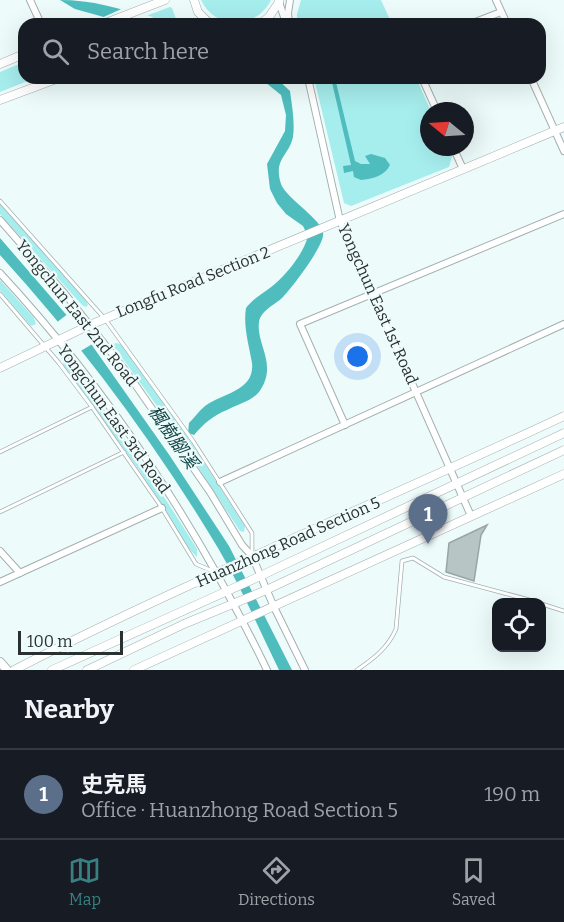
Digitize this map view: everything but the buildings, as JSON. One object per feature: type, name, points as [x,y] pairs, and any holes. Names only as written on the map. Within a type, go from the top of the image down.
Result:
[{"type":"main road","points":[[0,662],[7,670]]},
{"type":"street","points":[[30,0],[38,18]]},
{"type":"street","points":[[119,18],[165,0]]},
{"type":"street","points":[[194,0],[203,18]]},
{"type":"street","points":[[288,18],[290,0]]},
{"type":"street","points":[[496,0],[504,18]]},
{"type":"street","points":[[280,1],[286,18]]},
{"type":"street","points":[[268,18],[280,1]]},
{"type":"street","points":[[486,18],[501,12]]},
{"type":"street","points":[[0,64],[18,56]]},
{"type":"street","points":[[0,100],[43,84]]},
{"type":"street","name":"Yongchun East 1st Road","points":[[308,84],[340,221],[458,482],[471,516]]},
{"type":"street","points":[[425,84],[433,102]]},
{"type":"street","points":[[534,84],[564,151]]},
{"type":"street","points":[[340,221],[564,127]]},
{"type":"street","points":[[457,156],[463,169]]},
{"type":"street","points":[[345,424],[300,324],[564,214]]},
{"type":"street","name":"Yongchun East 2nd Road","points":[[0,220],[90,325],[155,411],[210,492],[250,557],[272,608],[305,670]]},
{"type":"street","name":"Longfu Road Section 2","points":[[57,340],[340,221]]},
{"type":"street","name":"Yongchun East 3rd Road","points":[[0,273],[57,340],[136,446],[218,572],[267,670]]},
{"type":"street","points":[[220,482],[564,324]]},
{"type":"street","points":[[0,368],[57,340]]},
{"type":"street","name":"Huanzhong Road Section 5","points":[[14,670],[250,557],[452,469],[564,416]]},
{"type":"street","name":"Huanzhong Road Section 5","points":[[52,670],[259,577],[564,433]]},
{"type":"street","name":"Huanzhong Road Section 5","points":[[87,670],[465,498],[564,450]]},
{"type":"street","points":[[134,670],[564,474]]},
{"type":"street","points":[[0,582],[162,508]]},
{"type":"street","points":[[0,551],[20,573]]},
{"type":"lane","name":"Yongchun East 2nd Road","points":[[0,201],[105,319],[193,441],[252,534],[250,557]]},
{"type":"lane","name":"Yongchun East 3rd Road","points":[[0,294],[92,407],[162,508],[196,564],[218,572]]},
{"type":"lane","points":[[0,452],[92,407]]},
{"type":"lane","points":[[0,512],[124,452]]},
{"type":"lane","points":[[357,670],[380,653],[393,637],[396,629],[402,561],[413,558],[444,577],[519,598]]},
{"type":"lane","points":[[546,605],[564,611]]},
{"type":"shaded area","points":[[60,0],[106,5],[148,18],[107,18],[75,9]]},
{"type":"shaded area","points":[[201,0],[271,0],[264,10],[254,18],[218,18],[207,10]]},
{"type":"shaded area","points":[[301,0],[381,0],[389,18],[297,18]]},
{"type":"shaded area","points":[[170,7],[176,18],[140,18]]},
{"type":"shaded area","points":[[18,64],[18,84],[20,84],[0,92],[0,72]]},
{"type":"shaded area","points":[[267,84],[282,84],[290,91],[293,137],[280,163],[281,184],[319,224],[323,236],[312,259],[293,285],[260,318],[260,338],[267,362],[265,380],[261,389],[250,399],[213,417],[194,435],[188,433],[189,423],[201,410],[236,390],[248,380],[252,372],[252,363],[246,329],[246,308],[286,273],[299,256],[308,236],[303,226],[286,214],[277,203],[270,189],[267,164],[285,131],[286,115],[281,95]]},
{"type":"shaded area","points":[[315,84],[419,84],[427,102],[420,102],[420,156],[452,156],[449,167],[351,206],[344,203]]},
{"type":"shaded area","points":[[332,84],[336,84],[355,161],[370,164],[365,156],[371,154],[385,158],[390,165],[378,176],[361,180],[354,177],[353,171],[344,173],[343,166],[351,165]]},
{"type":"shaded area","points":[[0,204],[86,300],[88,305],[86,307],[0,214]]},
{"type":"shaded area","points":[[0,238],[89,341],[170,456],[229,546],[292,670],[279,670],[234,578],[194,509],[116,396],[60,324],[0,255]]},
{"type":"shaded area","points":[[0,280],[34,318],[36,324],[31,326],[0,290]]},
{"type":"shaded area","points":[[116,343],[121,344],[184,432],[245,526],[244,532],[240,531],[162,413],[115,348]]},
{"type":"shaded area","points":[[64,361],[68,361],[135,453],[197,549],[197,557],[189,549],[139,470],[63,365]]},
{"type":"pier","points":[[126,7],[153,18],[101,18]]},
{"type":"pier","points":[[69,313],[94,343],[79,352],[56,323]]},
{"type":"place","name":"史克馬","points":[[428,544]]},
{"type":"water label","name":"楓樹腳溪","points":[[173,437]]}]
